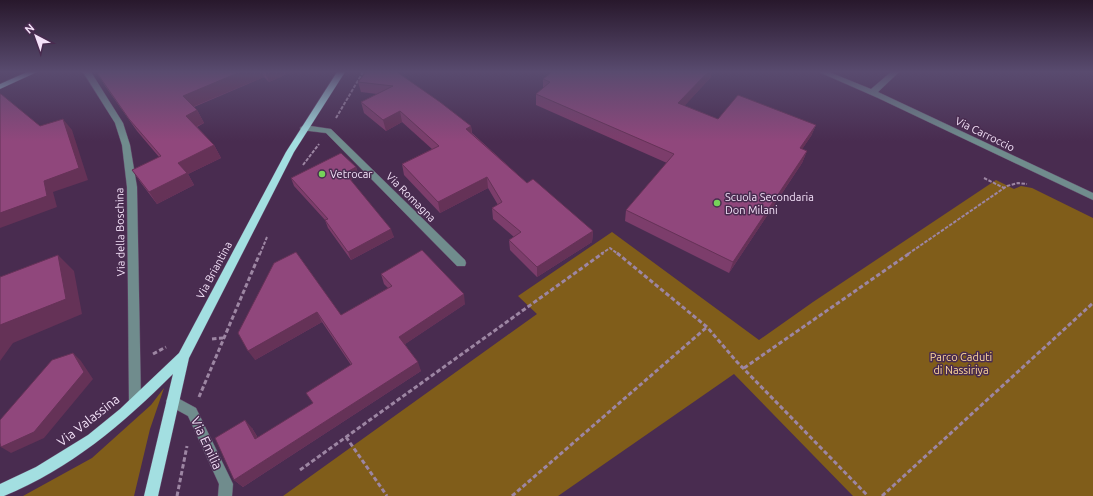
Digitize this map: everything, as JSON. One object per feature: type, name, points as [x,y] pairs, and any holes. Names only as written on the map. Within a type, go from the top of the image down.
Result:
[{"type":"main road","name":"Via Briantina","points":[[151,496],[183,357],[290,152],[326,95]]},
{"type":"main road","name":"Via Valassina","points":[[0,491],[18,484],[60,460],[104,430],[183,357]]},
{"type":"street","name":"Via della Boschina","points":[[102,95],[119,123],[126,145],[132,187],[135,402]]},
{"type":"street","name":"Via Carroccio","points":[[880,95],[1093,197]]},
{"type":"street","points":[[304,128],[328,131]]},
{"type":"street","name":"Via Romagna","points":[[328,131],[461,263]]},
{"type":"street","name":"Via Emilia","points":[[172,401],[192,412],[226,484],[225,496]]},
{"type":"path","points":[[302,166],[328,131],[349,95]]},
{"type":"path","points":[[984,178],[1004,188]]},
{"type":"path","points":[[744,368],[1004,188],[1018,183],[1030,184]]},
{"type":"path","points":[[177,496],[192,412],[269,232]]},
{"type":"path","points":[[300,470],[610,248],[707,327],[744,368],[868,496]]},
{"type":"path","points":[[882,496],[1093,303]]},
{"type":"path","points":[[512,496],[707,327]]},
{"type":"path","points":[[346,437],[386,496]]},
{"type":"green space","name":"Parco Caduti di Nassiriya","points":[[996,180],[1014,189],[1021,186],[1032,188],[1093,218],[1093,496],[853,496],[734,374],[558,496],[283,496],[537,314],[518,296],[612,232],[759,340],[813,302]]},
{"type":"green space","points":[[164,388],[150,429],[134,496],[23,496],[92,458],[151,405]]},
{"type":"building","points":[[0,95],[2,95],[40,126],[63,119],[79,168],[44,181],[47,196],[0,213]]},
{"type":"building","points":[[112,95],[185,95],[183,96],[197,110],[186,116],[214,145],[178,163],[187,173],[149,192],[132,170],[161,156],[129,119]]},
{"type":"building","points":[[375,95],[430,95],[471,126],[466,129],[527,183],[533,179],[593,231],[537,267],[509,240],[521,232],[492,208],[502,202],[487,177],[438,202],[402,164],[439,146],[400,111],[383,120],[361,102]]},
{"type":"building","points":[[539,95],[686,95],[678,103],[718,119],[738,95],[816,125],[800,148],[807,151],[733,262],[626,210],[674,154]]},
{"type":"building","points":[[341,153],[356,167],[345,173],[391,229],[348,252],[325,220],[328,219],[291,178]]},
{"type":"building","points":[[422,250],[464,294],[399,337],[418,362],[234,480],[215,438],[245,420],[255,439],[313,403],[306,393],[352,364],[317,312],[248,351],[238,333],[274,263],[296,252],[341,315],[392,286],[381,274]]},
{"type":"building","points":[[58,255],[66,299],[0,325],[0,277]]},
{"type":"building","points":[[73,353],[84,372],[34,432],[1,447],[0,420],[52,360]]},
{"type":"place","name":"Vetrocar","points":[[322,174]]},
{"type":"place","name":"Scuola Secondaria Don Milani","points":[[717,203]]}]
